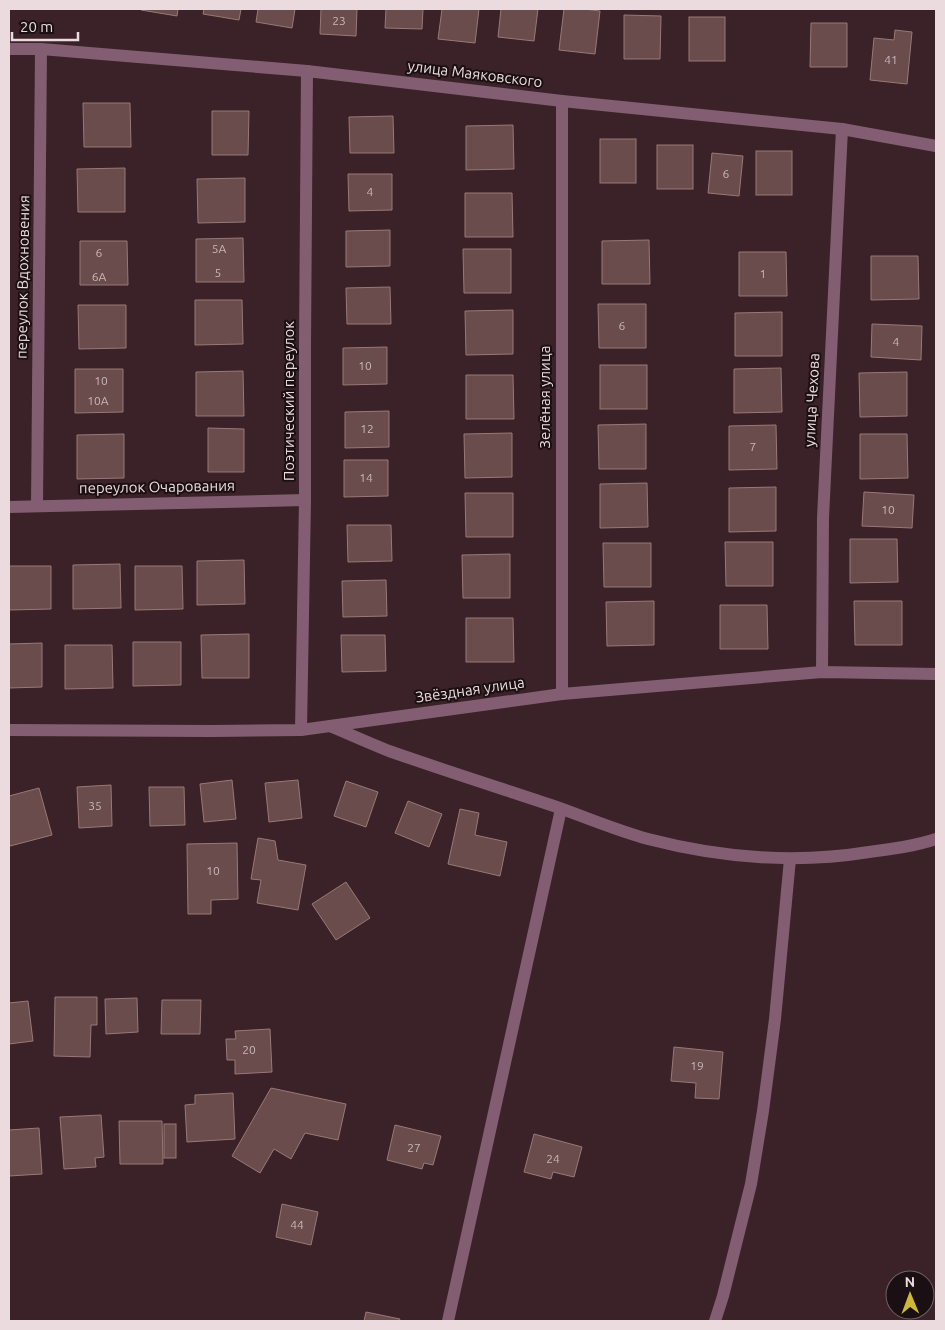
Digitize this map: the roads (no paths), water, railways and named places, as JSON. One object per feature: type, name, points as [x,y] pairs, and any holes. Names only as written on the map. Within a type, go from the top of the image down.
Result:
[{"type":"street","name":"улица Маяковского","points":[[9,49],[41,49],[307,71],[562,101],[842,129],[936,146]]},
{"type":"street","name":"переулок Вдохновения","points":[[37,506],[41,49]]},
{"type":"street","name":"Поэтический переулок","points":[[301,730],[305,500],[307,71]]},
{"type":"street","name":"Зелёная улица","points":[[562,101],[562,694]]},
{"type":"street","name":"улица Чехова","points":[[822,672],[823,518],[842,129]]},
{"type":"street","name":"переулок Очарования","points":[[9,507],[305,500]]},
{"type":"street","name":"Звёздная улица","points":[[9,730],[301,730],[562,694],[822,672],[936,674]]},
{"type":"street","points":[[330,726],[387,750],[646,838],[726,855],[790,859],[851,855],[936,839]]},
{"type":"street","points":[[448,1321],[560,809]]},
{"type":"street","points":[[716,1321],[724,1296],[751,1184],[763,1111],[775,1019],[790,859]]}]
